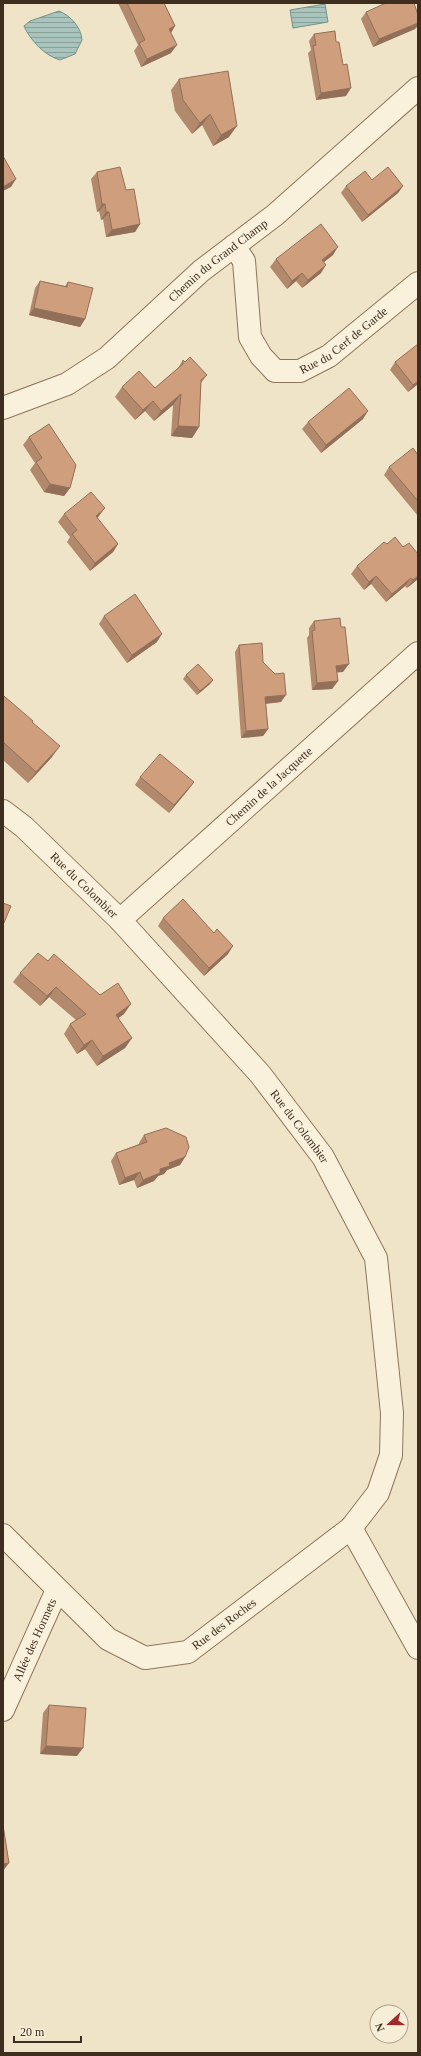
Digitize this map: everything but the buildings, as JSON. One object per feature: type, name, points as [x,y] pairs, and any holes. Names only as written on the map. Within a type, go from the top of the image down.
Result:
[{"type":"street","name":"Chemin du Grand Champ","points":[[3,408],[67,384],[107,358],[201,271],[276,215],[418,88]]},
{"type":"street","name":"Rue du Cerf de Garde","points":[[234,246],[244,261],[250,337],[261,356],[275,371],[300,371],[329,356],[418,283]]},
{"type":"street","name":"Chemin de la Jacquette","points":[[120,920],[418,653]]},
{"type":"street","name":"Rue du Colombier","points":[[3,811],[24,827],[120,920],[264,1080],[322,1157],[376,1258],[392,1413],[391,1455],[378,1493],[351,1528]]},
{"type":"street","name":"Rue des Roches","points":[[3,1535],[108,1639],[145,1658],[188,1652],[351,1528]]},
{"type":"street","points":[[351,1528],[418,1648]]},
{"type":"street","name":"Allée des Hormets","points":[[3,1710],[57,1590]]},
{"type":"water","points":[[325,4],[328,22],[293,28],[290,10]]},
{"type":"water","points":[[59,11],[75,22],[80,31],[82,40],[75,54],[60,60],[49,55],[39,47],[30,37],[24,26],[30,21]]}]
